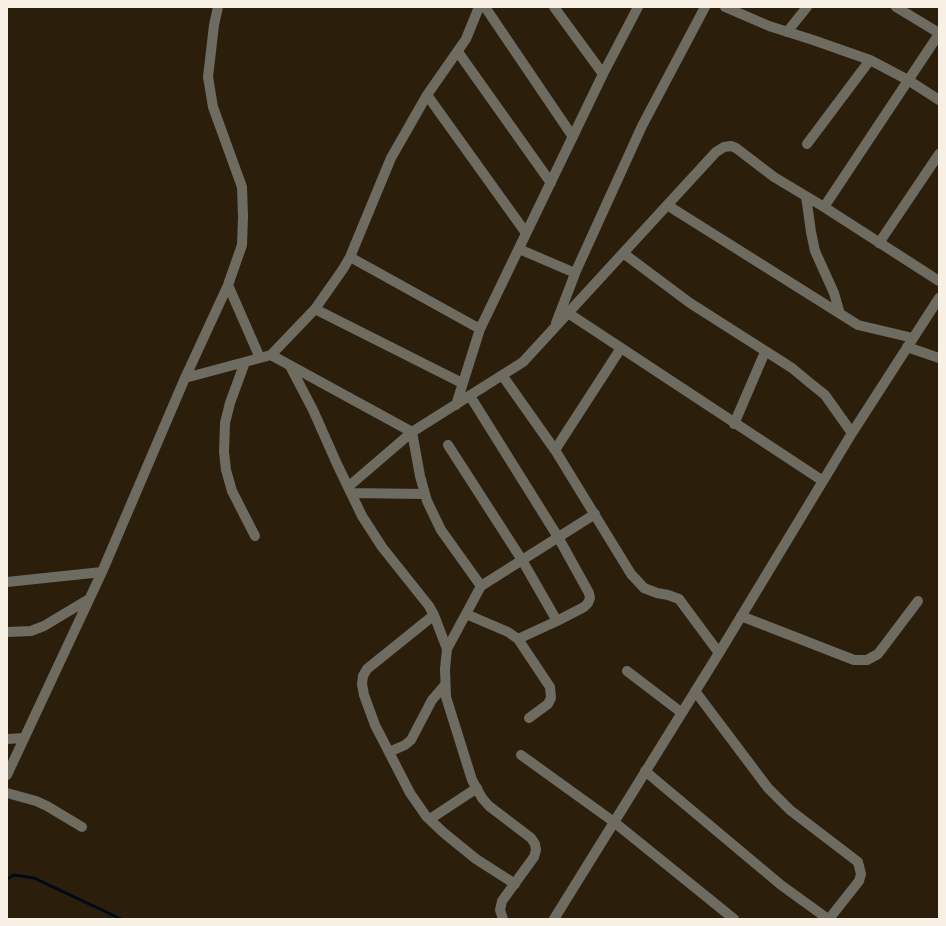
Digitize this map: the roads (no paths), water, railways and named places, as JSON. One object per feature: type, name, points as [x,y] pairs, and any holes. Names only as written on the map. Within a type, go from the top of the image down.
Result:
[{"type":"street","points":[[7,775],[102,572],[185,378],[228,285],[242,245],[244,218],[242,187],[213,107],[208,77],[214,25],[218,7]]},
{"type":"street","points":[[185,378],[271,355],[314,308],[350,257],[391,158],[427,95],[466,39],[479,7]]},
{"type":"street","points":[[485,7],[573,137]]},
{"type":"street","points":[[554,7],[603,74]]},
{"type":"street","points":[[456,404],[480,329],[603,74],[638,7]]},
{"type":"street","points":[[554,329],[575,273],[642,126],[705,7]]},
{"type":"street","points":[[726,7],[739,10],[769,26],[870,60],[908,80],[939,100]]},
{"type":"street","points":[[787,32],[807,7]]},
{"type":"street","points":[[824,207],[939,33],[896,7]]},
{"type":"street","points":[[458,52],[551,183]]},
{"type":"street","points":[[807,144],[870,60]]},
{"type":"street","points":[[427,95],[526,233]]},
{"type":"street","points":[[350,490],[412,432],[523,362],[716,152],[724,147],[731,146],[736,148],[774,177],[824,207],[939,281]]},
{"type":"street","points":[[879,242],[939,154]]},
{"type":"street","points":[[806,196],[815,252],[834,293],[840,314]]},
{"type":"street","points":[[667,205],[858,325],[910,342],[939,358]]},
{"type":"street","points":[[519,248],[575,273]]},
{"type":"street","points":[[623,253],[690,303],[792,368],[825,396],[852,433]]},
{"type":"street","points":[[350,257],[480,329]]},
{"type":"street","points":[[228,285],[260,358]]},
{"type":"street","points":[[554,919],[719,653],[852,433],[939,298]]},
{"type":"street","points":[[314,308],[462,383]]},
{"type":"street","points":[[568,313],[822,482]]},
{"type":"street","points":[[556,450],[621,348]]},
{"type":"street","points":[[734,424],[765,352]]},
{"type":"street","points":[[271,355],[412,432]]},
{"type":"street","points":[[244,362],[225,423],[224,452],[226,470],[232,491],[255,536]]},
{"type":"street","points":[[290,366],[313,410],[362,516],[382,547],[420,594],[434,615],[447,649]]},
{"type":"street","points":[[502,375],[556,450],[631,574],[644,588],[679,599],[719,653]]},
{"type":"street","points":[[470,396],[558,537],[589,593],[590,598],[584,607],[518,639]]},
{"type":"street","points":[[412,432],[424,494],[441,530],[481,586]]},
{"type":"street","points":[[448,445],[522,560],[557,621]]},
{"type":"street","points":[[350,490],[424,494]]},
{"type":"street","points":[[503,919],[500,910],[502,901],[534,857],[536,850],[535,844],[531,838],[489,806],[482,798],[472,780],[449,705],[445,685],[447,649],[481,586],[594,514]]},
{"type":"street","points":[[7,582],[102,572]]},
{"type":"street","points":[[7,632],[31,631],[44,626],[89,599]]},
{"type":"street","points":[[741,616],[854,660],[867,660],[878,654],[918,601]]},
{"type":"street","points":[[466,614],[508,632],[518,639],[550,687],[552,694],[548,704],[529,718]]},
{"type":"street","points":[[434,615],[367,669],[363,676],[362,684],[364,695],[375,725],[410,793],[430,819],[476,859],[515,884]]},
{"type":"street","points":[[627,671],[682,713]]},
{"type":"street","points":[[389,752],[405,745],[411,740],[432,700],[445,685]]},
{"type":"street","points":[[645,771],[781,884],[829,919],[859,881],[861,874],[858,862],[790,810],[768,788],[695,691]]},
{"type":"street","points":[[7,739],[24,738]]},
{"type":"street","points":[[521,755],[614,822],[734,919]]},
{"type":"street","points":[[430,819],[477,788]]},
{"type":"street","points":[[7,793],[42,803],[82,827]]},
{"type":"waterway","points":[[7,879],[14,875],[34,878],[121,919]]}]
